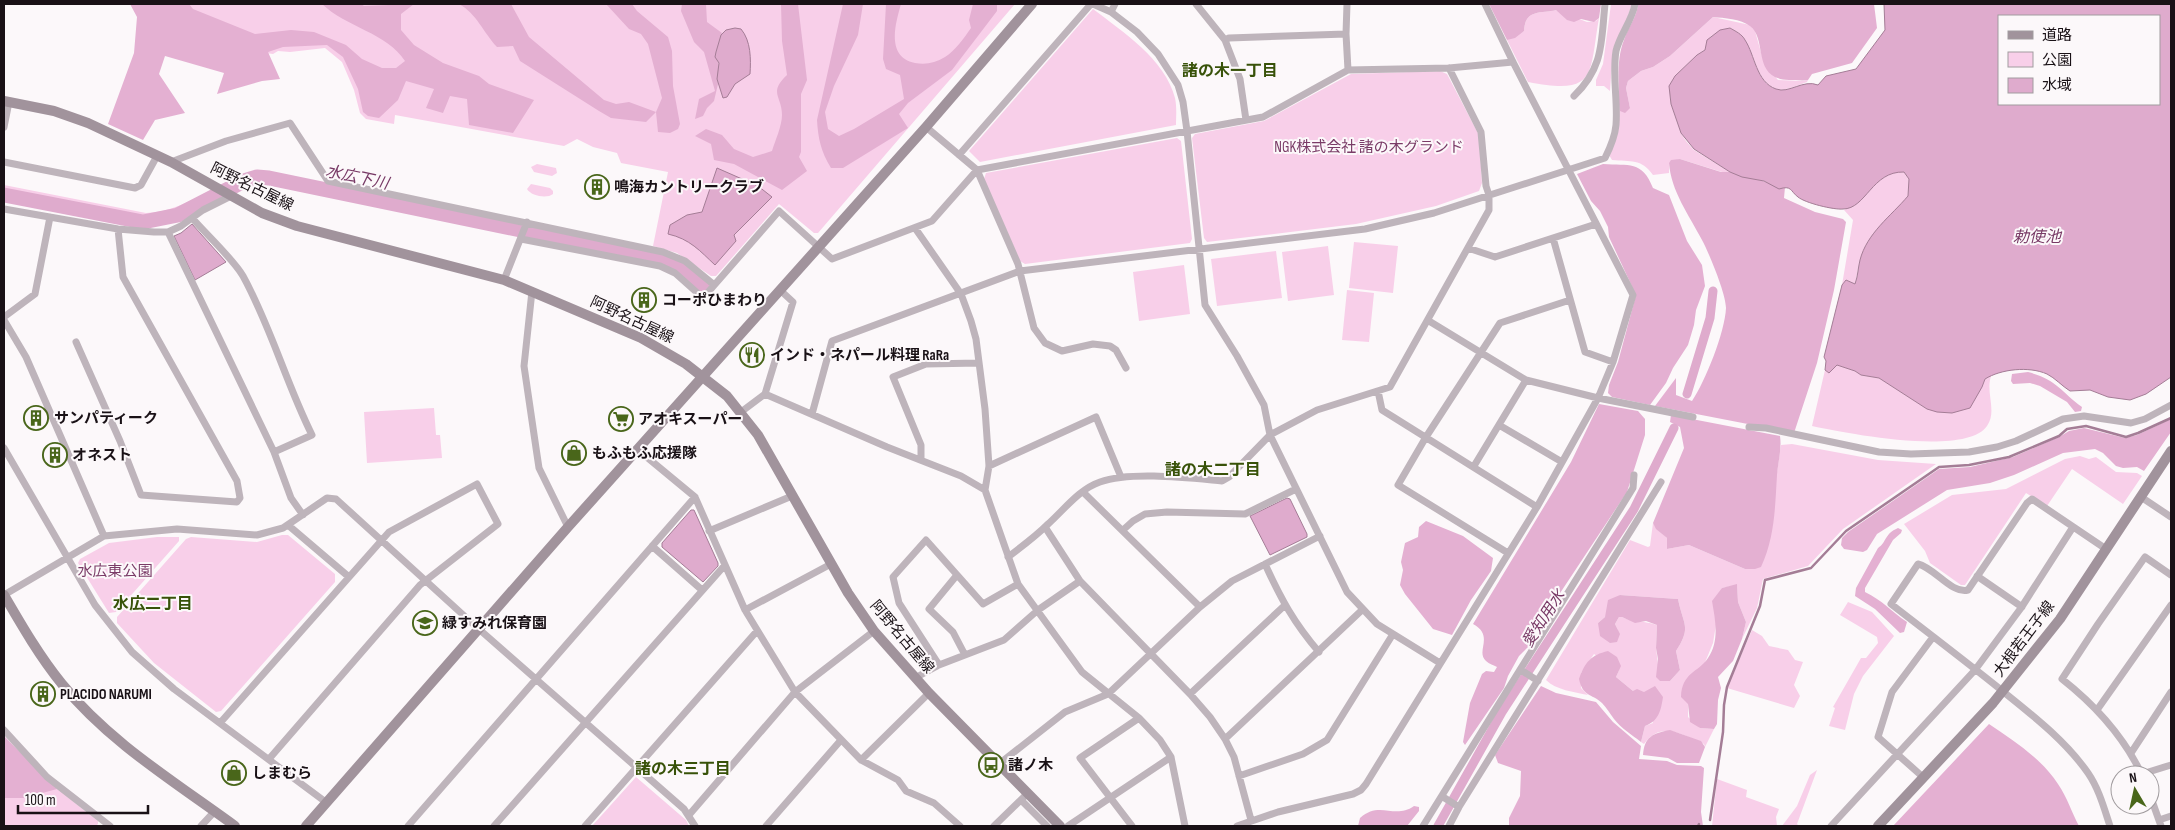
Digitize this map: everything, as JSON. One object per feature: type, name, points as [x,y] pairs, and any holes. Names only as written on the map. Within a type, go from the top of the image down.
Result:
[{"type":"street","points":[[306,826],[637,449],[926,127],[1032,4]]},
{"type":"street","points":[[959,155],[1092,4],[1110,12],[1138,32],[1158,54],[1178,85],[1183,102],[1205,306],[1237,356],[1264,404],[1270,435],[1347,592],[1377,624],[1440,663]]},
{"type":"street","points":[[1110,12],[1115,4]]},
{"type":"street","points":[[1196,4],[1225,40],[1240,79],[1246,120]]},
{"type":"street","points":[[1346,4],[1348,70]]},
{"type":"street","points":[[1237,826],[1251,820],[1353,794],[1361,790],[1537,507],[1598,398],[1612,362],[1633,295],[1485,4]]},
{"type":"street","points":[[1574,96],[1586,84],[1597,64],[1605,4]]},
{"type":"street","points":[[812,414],[832,340],[962,294],[1020,271],[1365,229],[1434,213],[1490,196],[1568,168],[1605,158],[1612,143],[1616,125],[1614,68],[1617,49],[1635,4]]},
{"type":"street","points":[[1225,40],[1230,38],[1346,34]]},
{"type":"street","points":[[521,238],[660,266],[675,273],[703,298],[779,211],[832,259],[932,221],[977,170],[1263,117],[1348,70],[1449,68],[1513,62]]},
{"type":"street","points":[[1008,557],[1046,527],[1083,492],[1101,482],[1121,477],[1194,478],[1222,481],[1229,477],[1270,435],[1317,410],[1390,387],[1429,321],[1489,210],[1490,196],[1486,186],[1481,132],[1449,68]]},
{"type":"street","points":[[4,127],[6,101]]},
{"type":"street","name":"阿野名古屋線","points":[[6,101],[54,110],[78,119],[171,162],[262,213],[297,226],[504,280],[532,291],[641,338],[668,352],[704,376],[727,396],[758,435],[831,564],[874,631],[929,693],[999,764],[1025,797],[1060,826]]},
{"type":"street","points":[[171,162],[226,141],[290,123],[328,181],[664,252],[684,260],[714,284]]},
{"type":"street","points":[[926,127],[977,170],[1020,271],[1034,328],[1045,343],[1062,352],[1093,344],[1110,346],[1116,350],[1126,368]]},
{"type":"street","points":[[4,162],[135,188],[141,185],[157,156]]},
{"type":"street","points":[[4,209],[118,229],[168,232],[193,219],[203,210],[230,195]]},
{"type":"street","points":[[50,217],[35,294],[4,319],[26,357],[104,536]]},
{"type":"street","points":[[193,219],[242,275],[272,337],[297,405],[312,435],[274,452]]},
{"type":"street","points":[[504,280],[526,224]]},
{"type":"street","points":[[1468,248],[1495,257],[1596,224]]},
{"type":"street","points":[[915,228],[962,294],[976,339],[985,409],[988,466],[984,490],[1018,584],[1082,672],[1138,718],[1160,740],[1171,757],[1185,826]]},
{"type":"street","points":[[76,342],[116,432],[141,495],[237,502],[240,498],[236,481],[123,277],[118,229]]},
{"type":"street","points":[[168,232],[274,452],[291,498],[303,514]]},
{"type":"street","points":[[1553,238],[1585,352],[1612,362]]},
{"type":"street","points":[[741,412],[765,394],[794,302],[780,290]]},
{"type":"street","points":[[532,291],[524,366],[534,439],[539,468],[568,527]]},
{"type":"street","points":[[1508,553],[1398,485],[1426,437],[1500,323],[1570,300]]},
{"type":"street","points":[[1429,321],[1526,380],[1598,398],[1693,417]]},
{"type":"street","points":[[921,460],[921,445],[893,377],[926,364],[979,363]]},
{"type":"street","points":[[1474,466],[1526,380]]},
{"type":"street","points":[[1378,392],[1382,410],[1537,507]]},
{"type":"street","points":[[765,394],[961,476],[984,490]]},
{"type":"street","points":[[1749,427],[1766,428],[1879,452],[1911,454],[1969,452],[1997,447],[2016,441],[2063,419],[2084,416],[2131,423],[2145,419],[2171,405]]},
{"type":"street","points":[[988,466],[1096,417],[1121,477]]},
{"type":"street","points":[[1499,424],[1562,462]]},
{"type":"street","points":[[4,448],[67,558],[107,623],[132,652],[174,689],[327,803]]},
{"type":"street","points":[[637,449],[695,497],[745,610],[795,692],[861,760],[898,780],[906,791],[934,804],[960,826]]},
{"type":"street","name":"大根若王子線","points":[[1878,826],[2003,691],[2060,618],[2171,451]]},
{"type":"street","points":[[1423,826],[1444,798],[1523,671],[1633,488],[1634,475]]},
{"type":"street","points":[[1449,826],[1458,806],[1661,482]]},
{"type":"street","points":[[220,723],[389,532],[477,484],[498,524],[425,581],[269,760]]},
{"type":"street","points":[[1123,530],[1145,514],[1167,512],[1245,514],[1296,489]]},
{"type":"street","points":[[1083,492],[1200,607]]},
{"type":"street","points":[[709,531],[792,496]]},
{"type":"street","points":[[408,826],[695,497]]},
{"type":"street","points":[[2141,497],[2171,517]]},
{"type":"street","points":[[235,826],[116,739],[85,709],[48,666],[4,595],[104,536],[177,528],[257,535],[288,525],[327,498],[336,499],[479,630],[689,815],[695,826]]},
{"type":"street","points":[[2106,549],[2032,499],[2027,503],[1968,590],[1956,590],[1927,566],[1918,564],[1891,604],[2003,691],[2054,734],[2077,758],[2098,791],[2110,826]]},
{"type":"street","points":[[288,525],[349,577]]},
{"type":"street","points":[[1046,527],[1080,581],[1210,717],[1225,739],[1234,757],[1251,820]]},
{"type":"street","points":[[1831,826],[1976,670],[2022,607],[2073,527]]},
{"type":"street","points":[[999,764],[1065,712],[1108,694],[1200,607],[1232,581],[1320,536]]},
{"type":"street","points":[[939,665],[899,603],[893,577],[926,540],[983,604],[1018,584]]},
{"type":"street","points":[[652,546],[702,590]]},
{"type":"street","points":[[2137,765],[2131,753],[2097,710],[2062,679],[2145,557],[2171,575]]},
{"type":"street","points":[[745,610],[831,564]]},
{"type":"street","points":[[1265,564],[1284,606],[1319,652]]},
{"type":"street","points":[[494,826],[725,565]]},
{"type":"street","points":[[957,575],[929,609],[953,632],[965,655]]},
{"type":"street","points":[[1977,576],[2022,607]]},
{"type":"street","points":[[915,678],[939,665],[1004,640],[1038,610],[1080,581]]},
{"type":"street","points":[[2097,710],[2171,605]]},
{"type":"street","points":[[1190,694],[1284,606]]},
{"type":"street","points":[[1225,739],[1362,610]]},
{"type":"street","points":[[585,826],[757,631]]},
{"type":"street","points":[[689,815],[795,692],[874,631]]},
{"type":"street","points":[[1239,776],[1304,754],[1327,740],[1393,634]]},
{"type":"street","points":[[1924,778],[1878,738],[1892,692],[1933,637]]},
{"type":"street","points":[[1523,671],[1536,680]]},
{"type":"street","points":[[2131,753],[2171,692]]},
{"type":"street","points":[[861,760],[929,693]]},
{"type":"street","points":[[1132,826],[1080,758],[1138,718]]},
{"type":"street","points":[[4,730],[47,777],[105,825]]},
{"type":"street","points":[[770,824],[841,740]]},
{"type":"street","points":[[1068,826],[1110,796],[1171,757]]},
{"type":"street","points":[[994,826],[1025,797],[1047,826]]},
{"type":"street","points":[[1444,798],[1458,806]]},
{"type":"street","points":[[202,826],[215,811]]},
{"type":"street","points":[[2160,823],[2171,816]]},
{"type":"green space","name":"鳴海カントリークラブ","points":[[130,4],[1015,4],[818,233],[814,233],[779,204],[716,276],[711,276],[677,253],[653,246],[668,172],[621,163],[617,153],[593,147],[577,139],[564,146],[395,115],[394,124],[366,119],[360,113],[354,90],[342,62],[325,48],[290,52],[278,51],[273,54],[258,52]]},
{"type":"green space","points":[[1611,4],[1632,4],[1612,63],[1610,91],[1604,86],[1596,86],[1596,80],[1603,64]]},
{"type":"green space","points":[[1093,9],[1142,48],[1162,71],[1170,84],[1175,98],[1176,125],[980,162],[969,151]]},
{"type":"green space","points":[[1556,10],[1587,22],[1596,21],[1599,18],[1591,67],[1579,83],[1567,86],[1551,86],[1528,82],[1507,40],[1524,31],[1527,19],[1531,15]]},
{"type":"green space","points":[[1713,17],[1750,25],[1755,31],[1764,63],[1778,80],[1808,80],[1807,82],[1783,90],[1770,86],[1757,68],[1744,38],[1732,29],[1727,29],[1711,36],[1705,50],[1675,76],[1669,86],[1671,104],[1681,133],[1686,141],[1694,150],[1730,172],[1722,172],[1680,159],[1669,163],[1669,173],[1653,175],[1640,163],[1612,160],[1609,155],[1619,105],[1630,108],[1626,88],[1628,81],[1641,71],[1653,67],[1670,56]]},
{"type":"green space","name":"NGK株式会社 諸の木グランド","points":[[1440,71],[1447,74],[1479,135],[1482,183],[1479,191],[1436,206],[1356,224],[1207,242],[1204,238],[1192,138],[1195,134],[1264,121],[1351,74]]},
{"type":"green space","points":[[1177,138],[1181,141],[1192,239],[1190,243],[1025,264],[1020,261],[984,179],[986,173]]},
{"type":"green space","points":[[537,164],[556,168],[557,173],[552,176],[534,172],[531,167]]},
{"type":"green space","points":[[1895,172],[1904,172],[1909,179],[1908,196],[1860,260],[1855,284],[1846,280],[1842,285],[1853,220],[1844,210],[1856,203],[1876,182]]},
{"type":"green space","points":[[531,184],[550,188],[553,194],[550,196],[535,195],[527,189]]},
{"type":"green space","points":[[4,185],[146,213],[187,203],[209,191],[215,194],[177,213],[146,220],[4,193]]},
{"type":"green space","points":[[1354,242],[1398,246],[1393,293],[1349,288]]},
{"type":"green space","points":[[1328,246],[1334,295],[1288,301],[1282,252]]},
{"type":"green space","points":[[1276,251],[1282,298],[1217,306],[1211,259]]},
{"type":"green space","points":[[1184,265],[1190,314],[1139,321],[1133,272]]},
{"type":"green space","points":[[1347,290],[1374,293],[1369,342],[1342,340]]},
{"type":"green space","points":[[1837,365],[1861,375],[1879,378],[1927,409],[1982,387],[1985,379],[1992,374],[1989,387],[1990,420],[1987,426],[1975,435],[1955,440],[1931,441],[1876,437],[1812,426],[1825,370],[1829,373]]},
{"type":"green space","points":[[434,408],[436,435],[440,435],[442,458],[367,463],[364,412]]},
{"type":"green space","points":[[1792,444],[1878,460],[1936,464],[1843,529],[1808,566],[1763,579],[1757,608],[1742,639],[1746,622],[1738,602],[1737,585],[1722,588],[1713,643],[1688,704],[1688,717],[1700,728],[1714,729],[1705,747],[1704,744],[1680,734],[1665,731],[1651,737],[1644,744],[1641,742],[1645,726],[1653,723],[1644,692],[1633,691],[1616,677],[1619,670],[1594,654],[1581,673],[1581,688],[1588,695],[1571,692],[1546,680],[1630,540],[1648,547],[1650,546],[1653,523],[1667,538],[1667,549],[1689,545],[1745,569],[1777,472],[1781,445]],"holes":[[[1620,595],[1678,599],[1685,625],[1684,636],[1676,651],[1680,670],[1670,681],[1660,681],[1656,648],[1657,625],[1622,617],[1619,617],[1615,624],[1618,630],[1598,623],[1605,617]]]},
{"type":"green space","points":[[2080,456],[2089,459],[2096,457],[2116,472],[2137,473],[2142,476],[2123,504],[2072,469],[2047,506],[2026,493],[1965,585],[1961,585],[1930,563],[1925,551],[1904,524],[1952,495],[2006,489],[2065,459]]},
{"type":"green space","points":[[288,535],[335,574],[335,582],[221,711],[216,712],[154,663],[117,623],[117,617],[186,539],[191,537],[257,542]]},
{"type":"green space","name":"水広東公園","points":[[157,537],[179,537],[179,541],[116,612],[109,613],[78,563],[80,559],[109,543]]},
{"type":"green space","points":[[1848,602],[1872,612],[1894,636],[1863,676],[1854,694],[1845,730],[1829,726],[1835,708],[1833,707],[1861,658],[1866,658],[1878,643],[1877,637],[1840,615]]},
{"type":"green space","points":[[1752,630],[1762,636],[1769,646],[1788,650],[1795,660],[1803,662],[1794,685],[1800,696],[1794,708],[1727,688]]},
{"type":"green space","points":[[4,736],[49,781],[98,821],[98,824],[96,826],[4,826]]},
{"type":"green space","points":[[1817,770],[1797,824],[1799,826],[1782,826],[1797,806],[1810,775]]},
{"type":"green space","points":[[636,777],[686,820],[689,826],[592,826]]},
{"type":"green space","points":[[1717,779],[1747,790],[1746,797],[1779,809],[1776,817],[1777,826],[1712,826]]},
{"type":"shaded area","points":[[130,4],[189,4],[193,9],[255,34],[291,30],[314,32],[346,45],[362,59],[382,68],[396,68],[405,61],[397,51],[377,37],[343,19],[322,4],[361,4],[364,6],[414,4],[401,14],[401,30],[414,45],[443,63],[479,76],[489,84],[534,100],[513,133],[469,125],[467,99],[450,96],[443,113],[426,108],[434,89],[406,81],[398,100],[379,118],[368,116],[363,112],[358,89],[343,57],[327,45],[283,47],[268,52],[280,79],[262,81],[217,94],[224,73],[165,56],[159,74],[185,113],[155,120],[143,140],[108,124],[134,53],[137,17]]},
{"type":"shaded area","points":[[459,4],[511,4],[529,37],[604,100],[616,104],[629,102],[656,112],[646,122],[611,118],[520,61],[513,46],[497,47],[471,13]]},
{"type":"shaded area","points":[[606,4],[632,4],[637,11],[668,37],[672,51],[673,86],[680,124],[678,129],[670,133],[658,132],[656,112],[662,98],[648,44],[641,34],[629,29]]},
{"type":"shaded area","points":[[682,4],[706,4],[707,22],[722,33],[716,52],[719,68],[714,101],[707,108],[703,116],[695,119],[699,99],[715,91],[704,52],[694,42],[681,11]]},
{"type":"shaded area","points":[[781,4],[798,4],[807,80],[801,94],[801,152],[799,157],[807,171],[782,190],[734,164],[714,160],[711,144],[695,136],[706,129],[722,135],[734,149],[753,157],[772,151],[782,119],[777,91],[781,81],[787,75],[782,41]]},
{"type":"shaded area","points":[[843,4],[863,4],[858,35],[834,86],[825,112],[828,129],[839,136],[904,99],[900,75],[886,69],[883,59],[886,4],[901,4],[895,30],[896,47],[906,60],[919,64],[938,61],[956,48],[971,28],[969,20],[973,4],[997,4],[997,11],[952,70],[908,103],[899,114],[908,128],[843,168],[831,168],[821,145],[817,120]]},
{"type":"shaded area","points":[[1489,4],[1601,4],[1599,18],[1594,22],[1581,19],[1574,22],[1567,20],[1556,10],[1535,13],[1527,19],[1524,31],[1515,38],[1507,40]]},
{"type":"shaded area","points":[[1638,4],[1874,4],[1877,28],[1852,63],[1812,74],[1808,80],[1789,80],[1777,78],[1769,73],[1762,58],[1755,32],[1750,26],[1737,20],[1713,17],[1670,56],[1653,67],[1641,71],[1628,81],[1626,88],[1630,108],[1625,113],[1620,111],[1619,105],[1620,56],[1621,48]]},
{"type":"shaded area","points":[[1680,159],[1721,172],[1730,172],[1785,187],[1784,198],[1815,212],[1843,219],[1846,222],[1834,290],[1817,363],[1794,433],[1655,406],[1676,378],[1676,395],[1692,401],[1703,382],[1714,356],[1725,318],[1725,302],[1709,254],[1681,203],[1670,173],[1669,163],[1671,160]]},
{"type":"shaded area","points":[[1603,164],[1634,166],[1644,173],[1653,188],[1669,195],[1687,241],[1702,265],[1705,286],[1696,310],[1688,345],[1666,383],[1650,405],[1612,397],[1608,393],[1636,295],[1609,237],[1608,227],[1600,211],[1591,201],[1577,174]]},
{"type":"shaded area","points":[[2028,372],[2052,382],[2082,407],[2081,411],[2075,412],[2067,402],[2040,386],[2030,383],[2013,384],[2011,381],[2012,374]]},
{"type":"shaded area","points":[[1599,404],[1638,411],[1645,419],[1645,435],[1627,492],[1529,640],[1528,647],[1519,656],[1504,688],[1465,745],[1463,742],[1470,703],[1482,674],[1486,671],[1494,672],[1497,667],[1487,662],[1483,657],[1483,633],[1473,624],[1571,462]]},
{"type":"shaded area","points":[[1671,415],[1780,436],[1774,522],[1766,556],[1761,567],[1745,569],[1689,545],[1667,549],[1667,538],[1656,529],[1653,523],[1684,448],[1680,427],[1670,422]]},
{"type":"shaded area","points":[[2171,419],[2171,432],[2144,471],[2137,467],[2123,468],[2116,466],[2103,453],[2095,449],[2063,453],[2014,475],[1990,483],[1947,490],[1877,534],[1867,550],[1863,552],[1844,549],[1841,545],[1842,538],[1848,532],[1939,469],[1970,467],[2013,457],[2069,431],[2084,428],[2125,438],[2137,435]]},
{"type":"shaded area","points":[[1426,521],[1463,536],[1493,558],[1491,571],[1471,600],[1452,635],[1433,629],[1400,585],[1403,570],[1401,562],[1405,543],[1418,537],[1419,527]]},
{"type":"shaded area","points":[[1898,528],[1902,530],[1901,533],[1893,540],[1865,588],[1865,592],[1907,622],[1904,632],[1900,633],[1875,609],[1855,596],[1856,588],[1878,548],[1893,530]]},
{"type":"shaded area","points":[[1737,584],[1738,602],[1746,622],[1742,639],[1733,661],[1718,677],[1721,688],[1718,700],[1717,724],[1714,729],[1700,728],[1690,722],[1688,704],[1681,697],[1682,689],[1687,678],[1704,663],[1712,651],[1716,630],[1712,601],[1722,588]]},
{"type":"shaded area","points":[[1620,595],[1678,599],[1685,630],[1676,651],[1680,670],[1670,681],[1660,681],[1656,677],[1658,659],[1656,648],[1657,625],[1646,621],[1635,623],[1619,617],[1615,624],[1620,634],[1617,642],[1610,643],[1600,636],[1598,623],[1605,617],[1608,600]]},
{"type":"shaded area","points":[[1608,651],[1617,657],[1621,666],[1616,677],[1633,691],[1637,689],[1644,692],[1655,686],[1663,697],[1656,718],[1645,726],[1641,742],[1614,719],[1602,703],[1585,692],[1581,685],[1579,679],[1589,660]]},
{"type":"shaded area","points":[[1541,686],[1556,693],[1596,702],[1613,722],[1641,746],[1639,759],[1667,761],[1677,765],[1701,766],[1704,768],[1701,812],[1703,826],[1509,826],[1509,818],[1520,796],[1521,771],[1498,763],[1495,755]]},
{"type":"shaded area","points":[[1989,724],[2044,766],[2064,794],[2079,826],[1893,826]]},
{"type":"shaded area","points":[[1670,730],[1701,741],[1705,747],[1699,763],[1677,763],[1668,758],[1643,755],[1645,744],[1650,737],[1654,734]]},
{"type":"shaded area","points":[[4,736],[57,789],[24,798],[4,798]]},
{"type":"shaded area","points":[[1414,806],[1419,807],[1419,811],[1407,826],[1358,826],[1360,818],[1367,813],[1381,810],[1407,810]]},
{"type":"water","name":"勅使池","points":[[1884,4],[2171,4],[2171,377],[2146,394],[2130,400],[2108,397],[2090,390],[2070,391],[2047,374],[2032,370],[2007,371],[1985,379],[1970,408],[1952,413],[1927,409],[1879,378],[1861,375],[1837,365],[1829,373],[1825,370],[1826,361],[1824,357],[1842,285],[1846,280],[1855,284],[1863,250],[1880,225],[1908,196],[1909,179],[1904,172],[1893,173],[1877,183],[1858,203],[1851,207],[1839,209],[1807,202],[1798,197],[1789,188],[1779,189],[1764,181],[1742,177],[1730,172],[1694,149],[1681,133],[1671,104],[1669,86],[1675,76],[1705,50],[1707,40],[1720,30],[1730,28],[1744,38],[1760,74],[1769,86],[1776,89],[1786,90],[1807,84],[1818,85],[1826,76],[1856,69],[1885,30]]},
{"type":"water","points":[[741,29],[749,45],[750,74],[735,84],[727,97],[723,98],[717,79],[719,63],[715,57],[721,35],[726,30]]},
{"type":"water","points":[[717,168],[758,186],[772,197],[734,235],[736,241],[715,265],[689,242],[668,234],[670,225],[687,215],[702,212]]},
{"type":"water","points":[[192,224],[226,262],[195,280],[174,236]]},
{"type":"water","points":[[1287,498],[1290,499],[1307,537],[1270,555],[1250,516]]},
{"type":"water","points":[[691,510],[694,510],[718,563],[718,566],[703,582],[662,547],[662,543]]},
{"type":"waterway","name":"水広下川","points":[[4,195],[143,222],[178,215],[244,181],[257,177],[269,178],[661,259],[678,265],[703,285]]},
{"type":"waterway","name":"愛知用水","points":[[1687,394],[1710,318],[1713,291]]},
{"type":"waterway","points":[[1710,820],[1723,732],[1727,687],[1760,606],[1765,580],[1811,568],[1846,531],[1939,467],[1969,465],[2009,457],[2059,436],[2067,429],[2086,426],[2126,437],[2171,418]]},
{"type":"waterway","name":"愛知用水","points":[[1438,826],[1502,712],[1634,509],[1674,428]]},
{"type":"place","name":"鳴海カントリークラブ","points":[[597,187]]},
{"type":"place","name":"コーポひまわり","points":[[644,300]]},
{"type":"place","name":"インド・ネパール料理 RaRa","points":[[752,355]]},
{"type":"place","name":"サンパティーク","points":[[36,418]]},
{"type":"place","name":"アオキスーパー","points":[[621,419]]},
{"type":"place","name":"もふもふ応援隊","points":[[574,453]]},
{"type":"place","name":"オネスト","points":[[55,455]]},
{"type":"place","name":"緑すみれ保育園","points":[[425,623]]},
{"type":"place","name":"PLACIDO NARUMI","points":[[43,694]]},
{"type":"place","name":"諸ノ木","points":[[991,765]]},
{"type":"place","name":"しまむら","points":[[234,773]]},
{"type":"district","name":"諸の木一丁目","points":[[1230,71]]},
{"type":"district","name":"諸の木二丁目","points":[[1213,470]]},
{"type":"district","name":"水広二丁目","points":[[153,604]]},
{"type":"district","name":"諸の木三丁目","points":[[683,769]]}]
